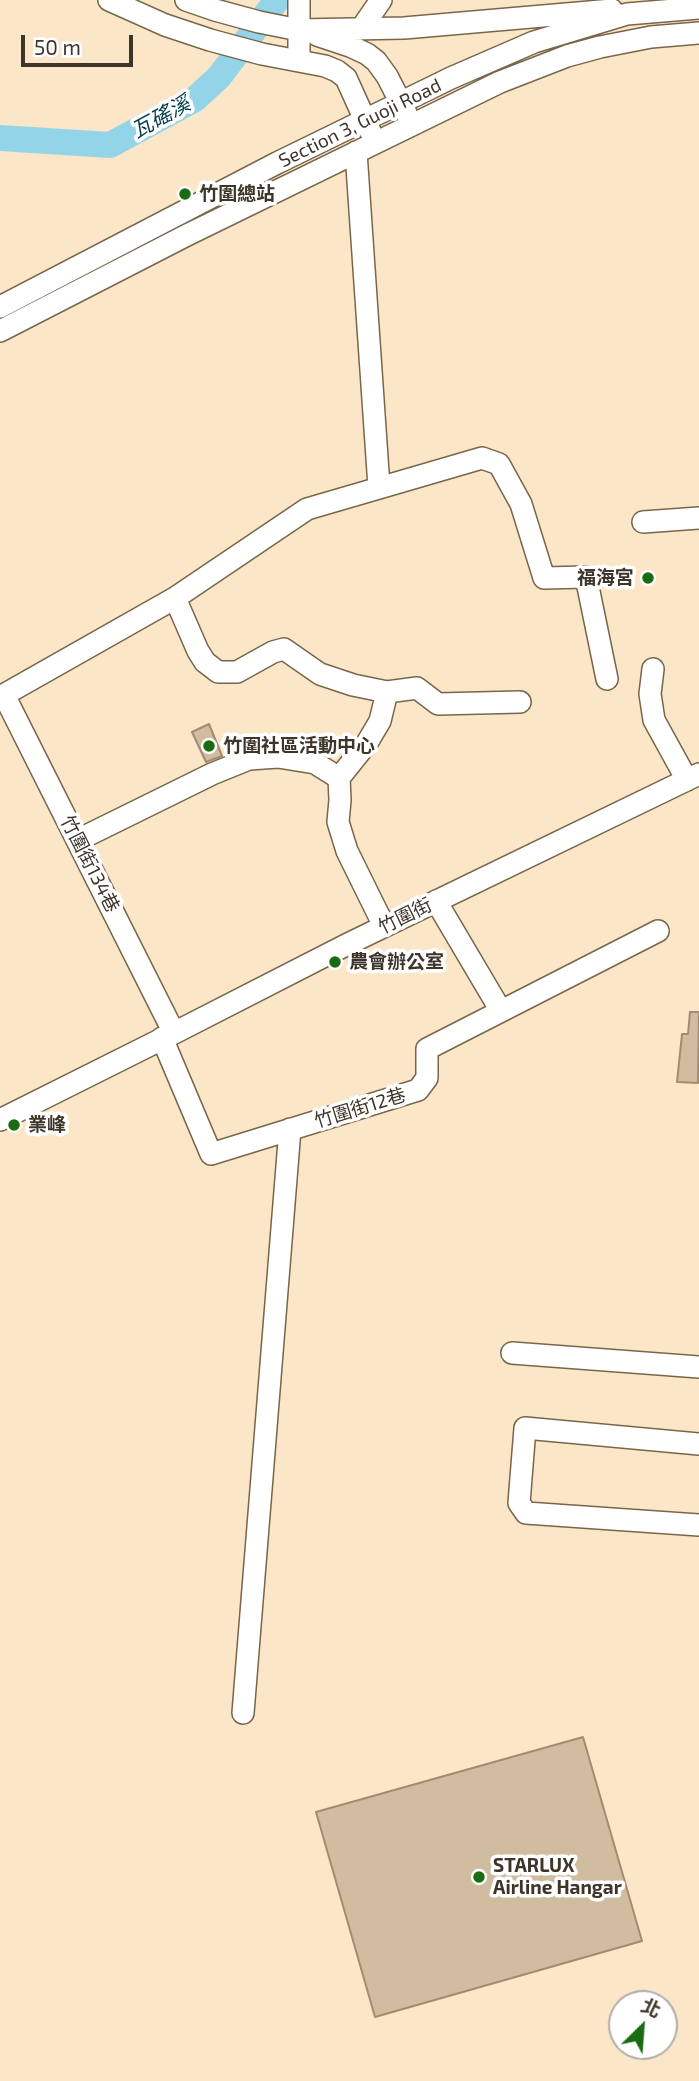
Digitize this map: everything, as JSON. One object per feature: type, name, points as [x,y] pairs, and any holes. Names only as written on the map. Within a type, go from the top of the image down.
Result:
[{"type":"street","points":[[109,0],[165,25],[210,40],[262,54],[325,66],[346,78],[364,120],[379,487]]},
{"type":"street","points":[[186,0],[350,46],[367,54],[387,76],[412,124]]},
{"type":"street","points":[[299,0],[288,28],[299,61]]},
{"type":"street","points":[[361,29],[381,0]]},
{"type":"street","name":"Section 3, Guoji Road","points":[[0,307],[277,163],[451,78],[534,42],[627,14],[699,8]]},
{"type":"street","points":[[288,28],[404,28],[610,9],[627,14]]},
{"type":"street","name":"Section 3, Guoji Road","points":[[0,331],[187,235],[500,82],[567,56],[632,39],[699,33]]},
{"type":"street","points":[[2,696],[175,598],[307,509],[482,458],[499,464],[521,504],[544,578],[586,577],[607,679]]},
{"type":"street","points":[[643,522],[699,518]]},
{"type":"street","points":[[175,598],[198,651],[205,662],[218,672],[237,672],[273,652],[284,649],[320,674],[387,692],[417,688],[438,704],[520,702]]},
{"type":"street","points":[[653,669],[650,694],[653,720],[693,777]]},
{"type":"street","points":[[384,926],[347,851],[338,822],[339,778],[367,743],[380,721],[387,692]]},
{"type":"street","name":"竹圍街134巷","points":[[2,696],[78,840],[168,1036]]},
{"type":"street","points":[[78,840],[212,774],[249,759],[278,757],[315,763],[339,778]]},
{"type":"street","name":"竹圍街","points":[[0,1120],[384,926],[693,777]]},
{"type":"street","points":[[436,901],[501,1011]]},
{"type":"street","name":"竹圍街12巷","points":[[168,1036],[211,1154],[418,1090],[427,1079],[427,1049],[658,931]]},
{"type":"street","points":[[243,1713],[290,1129]]},
{"type":"street","points":[[512,1353],[699,1367]]},
{"type":"street","points":[[699,1444],[524,1428],[519,1503],[526,1513],[699,1525]]},
{"type":"building","name":"竹圍社區活動中心","points":[[209,724],[222,756],[206,762],[192,732]]},
{"type":"building","points":[[690,1012],[699,1012],[698,1083],[677,1082],[682,1034],[688,1034]]},
{"type":"building","name":"STARLUX Airline Hangar","points":[[583,1737],[642,1941],[375,2017],[316,1812]]},
{"type":"waterway","name":"瓦磘溪","points":[[0,138],[110,145],[195,99],[219,77],[277,0]]},
{"type":"place","name":"竹圍總站","points":[[185,194]]},
{"type":"place","name":"福海宮","points":[[648,578]]},
{"type":"place","name":"竹圍社區活動中心","points":[[209,746]]},
{"type":"place","name":"農會辦公室","points":[[335,962]]},
{"type":"place","name":"業峰","points":[[14,1125]]},
{"type":"place","name":"STARLUX Airline Hangar","points":[[479,1877]]}]
